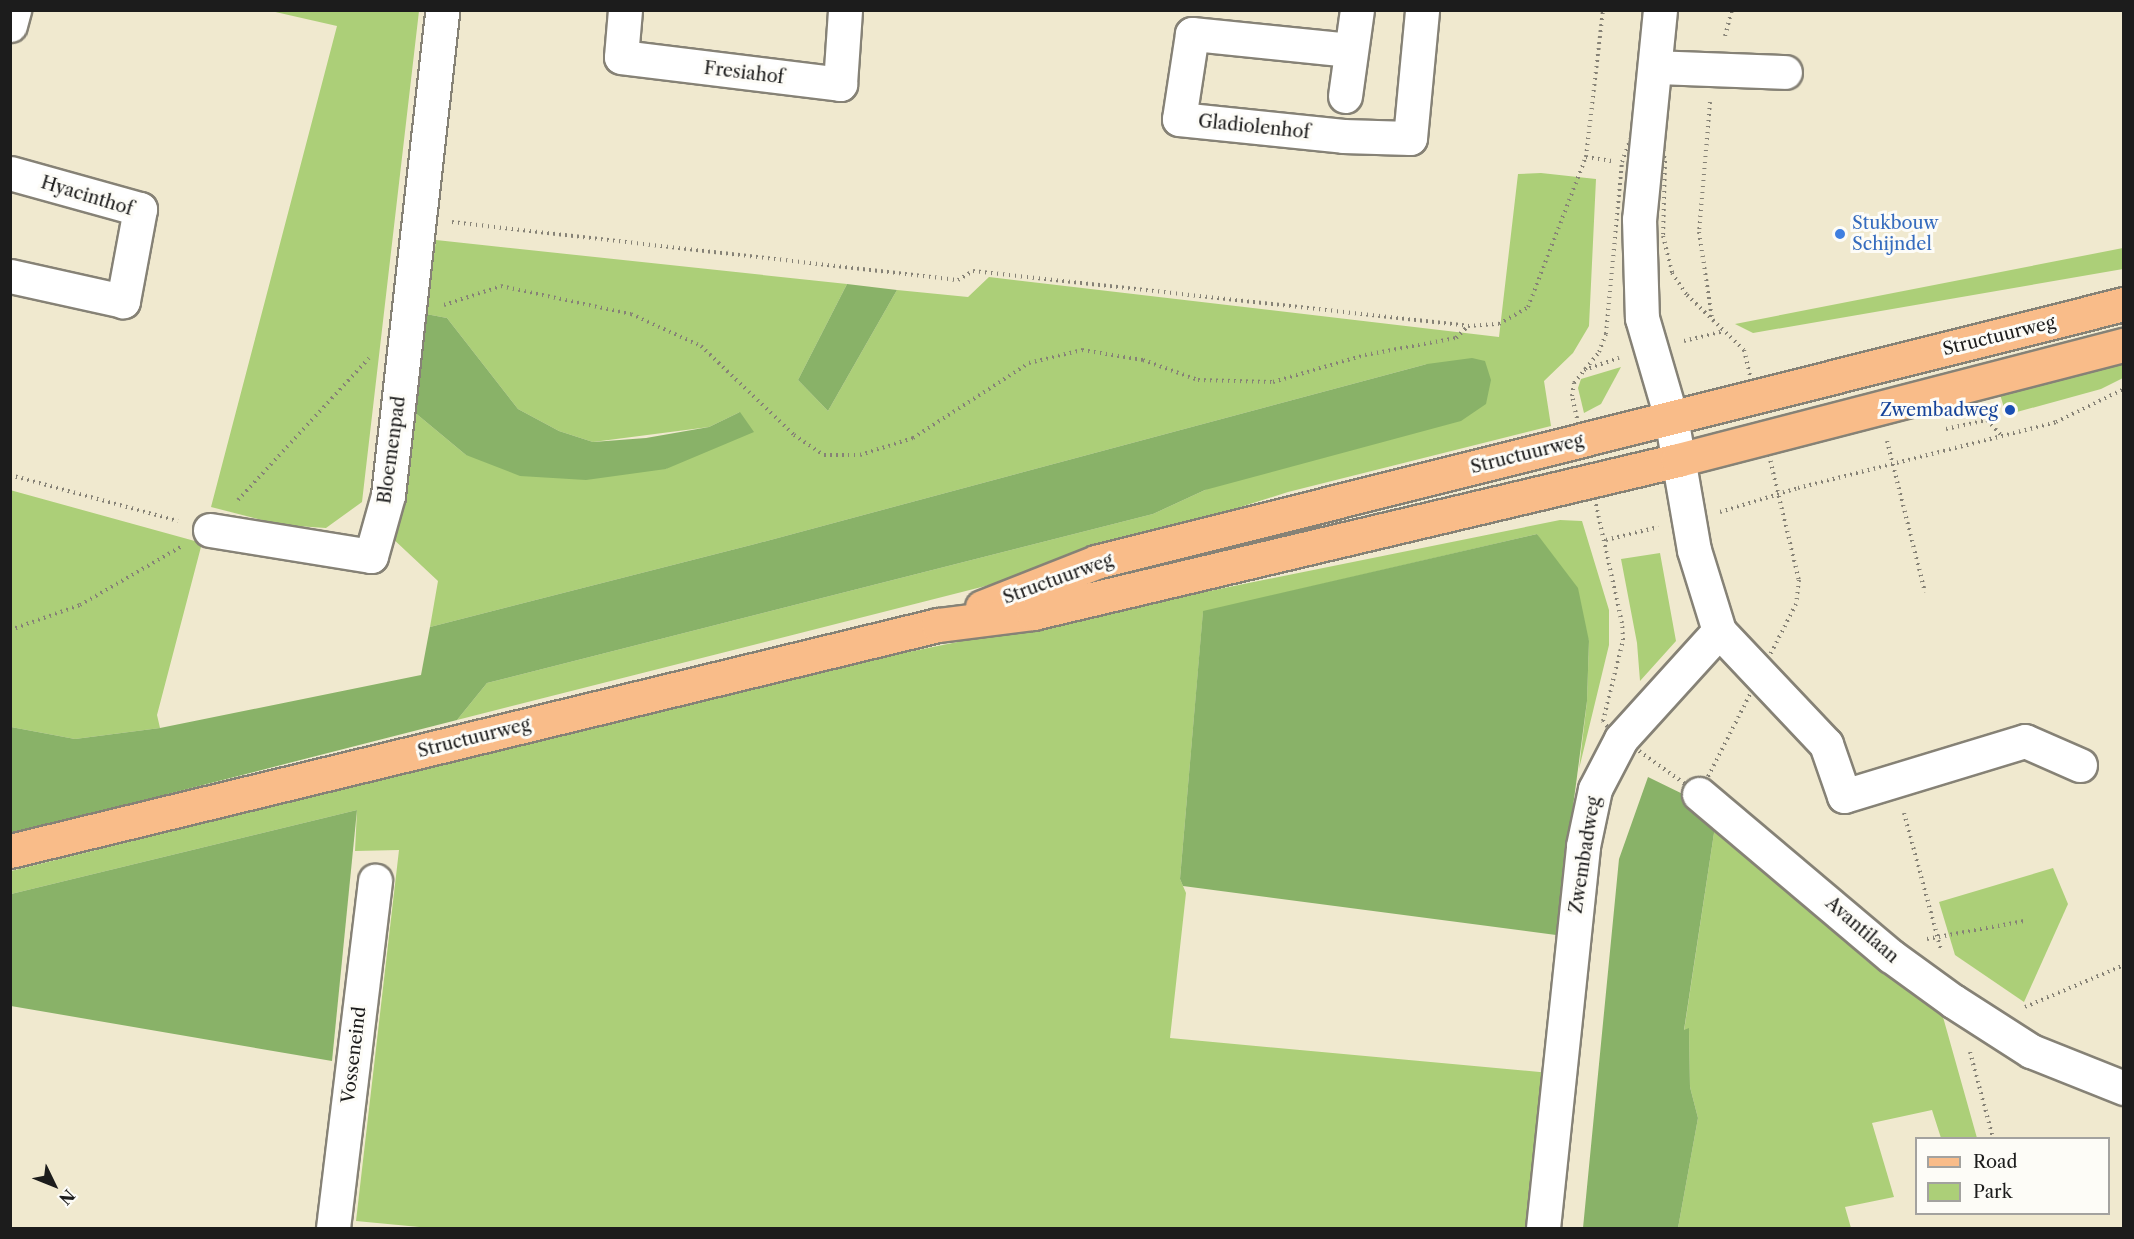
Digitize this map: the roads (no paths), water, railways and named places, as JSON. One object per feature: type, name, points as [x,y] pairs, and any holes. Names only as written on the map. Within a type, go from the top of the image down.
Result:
[{"type":"main road","name":"Structuurweg","points":[[938,625],[1096,562],[2124,304]]},
{"type":"main road","name":"Structuurweg","points":[[10,851],[938,625],[1033,613],[1678,460],[2124,345]]},
{"type":"street","points":[[10,25],[14,10]]},
{"type":"street","name":"Bloemenpad","points":[[210,530],[370,556],[388,495],[442,10]]},
{"type":"street","name":"Fresiahof","points":[[625,10],[621,57],[840,84],[845,10]]},
{"type":"street","points":[[1345,96],[1357,10]]},
{"type":"street","name":"Gladiolenhof","points":[[1350,50],[1192,34],[1179,119],[1343,136],[1410,138],[1422,10]]},
{"type":"street","points":[[1659,10],[1639,219],[1642,318],[1671,417],[1688,520],[1719,631],[1760,677],[1826,744],[1844,796],[2025,741],[2080,765]]},
{"type":"street","points":[[1655,67],[1785,72]]},
{"type":"street","name":"Hyacinthof","points":[[10,173],[140,209],[123,301],[10,276]]},
{"type":"street","name":"Zwembadweg","points":[[1544,1228],[1587,816],[1595,789],[1621,739],[1719,631]]},
{"type":"street","name":"Avantilaan","points":[[1700,794],[1891,956],[1953,1002],[2031,1051],[2124,1088]]},
{"type":"street","name":"Vosseneind","points":[[333,1228],[375,881]]},
{"type":"place","name":"Stukbouw Schijndel","points":[[1840,234]]},
{"type":"place","name":"Zwembadweg","points":[[2010,410]]}]
